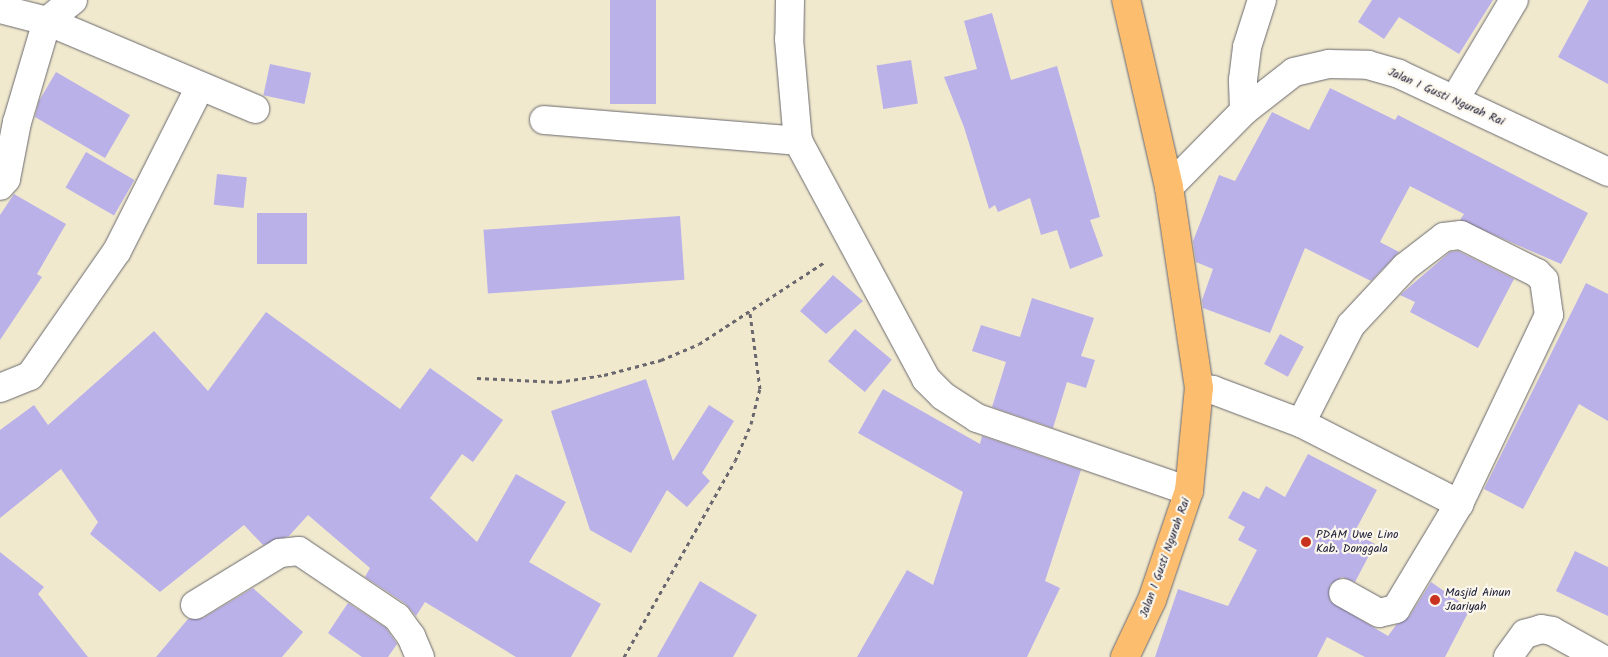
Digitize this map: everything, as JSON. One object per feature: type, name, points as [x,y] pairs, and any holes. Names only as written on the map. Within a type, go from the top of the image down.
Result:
[{"type":"main road","name":"Jalan I Gusti Ngurah Rai","points":[[1125,657],[1152,600],[1189,491],[1199,388],[1170,187],[1126,0]]},
{"type":"street","points":[[0,186],[6,179],[17,122],[47,21],[74,0]]},
{"type":"street","points":[[790,0],[789,39],[798,142],[913,358],[943,396],[976,418],[1189,491]]},
{"type":"street","points":[[1244,111],[1242,80],[1247,48],[1262,0]]},
{"type":"street","points":[[1455,99],[1514,0]]},
{"type":"street","points":[[0,9],[47,21],[200,87],[255,108]]},
{"type":"street","name":"Jalan I Gusti Ngurah Rai","points":[[1170,187],[1244,111],[1294,72],[1329,64],[1368,65],[1398,74],[1608,172]]},
{"type":"street","points":[[0,388],[30,376],[117,251],[200,87]]},
{"type":"street","points":[[544,120],[798,142]]},
{"type":"street","points":[[1301,423],[1350,325],[1405,267],[1444,237],[1461,234],[1528,269],[1544,280],[1550,315],[1459,504],[1396,609],[1379,613],[1343,594]]},
{"type":"street","points":[[1199,388],[1213,390],[1301,423],[1459,504]]},
{"type":"street","points":[[195,605],[280,553],[299,551],[397,617],[411,636],[420,657]]},
{"type":"street","points":[[1510,652],[1526,634],[1541,629],[1552,632],[1599,657]]},
{"type":"path","points":[[476,378],[558,382],[604,375],[661,360],[700,344],[853,244]]},
{"type":"path","points":[[624,657],[735,460],[751,424],[760,389],[750,313]]},
{"type":"building","points":[[610,0],[656,0],[656,104],[610,104]]},
{"type":"building","points":[[1372,0],[1493,0],[1459,54],[1399,17],[1384,39],[1358,22]]},
{"type":"building","points":[[1589,0],[1608,0],[1608,84],[1558,57]]},
{"type":"building","points":[[992,13],[1011,80],[1057,66],[1100,217],[1090,220],[1103,256],[1070,269],[1057,230],[1041,235],[1030,198],[998,212],[995,205],[989,209],[964,127],[944,77],[977,69],[964,21]]},
{"type":"building","points":[[911,60],[918,103],[883,109],[876,65]]},
{"type":"building","points":[[270,64],[311,73],[304,104],[263,95]]},
{"type":"building","points":[[56,72],[130,115],[105,158],[35,117],[39,101]]},
{"type":"building","points":[[1330,88],[1395,120],[1398,115],[1588,213],[1561,264],[1460,220],[1464,214],[1410,186],[1380,242],[1399,252],[1371,281],[1305,248],[1270,333],[1203,308],[1202,300],[1213,269],[1196,262],[1193,241],[1219,175],[1235,181],[1272,112],[1309,130]]},
{"type":"building","points":[[86,152],[134,180],[114,216],[66,188]]},
{"type":"building","points":[[217,174],[247,177],[244,208],[214,205]]},
{"type":"building","points":[[14,194],[66,224],[37,274],[42,277],[0,340],[0,215]]},
{"type":"building","points":[[257,213],[307,213],[307,264],[257,264]]},
{"type":"building","points":[[680,216],[684,280],[488,294],[483,230]]},
{"type":"building","points":[[1458,251],[1514,279],[1478,348],[1410,312],[1415,302],[1400,295],[1450,252]]},
{"type":"building","points":[[833,275],[863,301],[826,334],[800,311]]},
{"type":"building","points":[[1586,283],[1608,294],[1608,421],[1579,404],[1523,509],[1484,489]]},
{"type":"building","points":[[1032,298],[1094,318],[1081,356],[1095,360],[1086,388],[1067,382],[1053,428],[992,407],[1006,362],[972,351],[981,325],[1020,337]]},
{"type":"building","points":[[266,312],[400,409],[430,368],[503,420],[473,462],[462,454],[430,498],[477,542],[516,474],[566,502],[529,562],[601,604],[571,657],[516,657],[425,602],[416,616],[406,604],[365,577],[370,568],[308,515],[289,536],[263,545],[244,525],[160,592],[90,534],[98,522],[61,469],[0,518],[0,430],[34,405],[48,425],[154,331],[208,391]]},
{"type":"building","points":[[855,329],[892,360],[865,392],[828,361]]},
{"type":"building","points":[[1280,334],[1304,347],[1288,377],[1264,364]]},
{"type":"building","points":[[646,379],[673,461],[709,405],[734,421],[702,473],[710,481],[687,507],[667,490],[631,553],[590,530],[551,411]]},
{"type":"building","points":[[883,389],[980,444],[982,436],[1081,470],[1045,581],[1060,588],[1027,657],[857,657],[907,570],[933,585],[963,492],[858,433]]},
{"type":"building","points":[[1308,454],[1377,490],[1354,533],[1375,544],[1355,582],[1342,577],[1330,585],[1330,601],[1388,636],[1396,625],[1409,617],[1431,582],[1470,609],[1445,657],[1365,657],[1327,637],[1317,657],[1155,657],[1178,589],[1228,606],[1257,550],[1238,540],[1245,527],[1228,518],[1243,491],[1259,499],[1266,486],[1285,497]]},
{"type":"building","points":[[1575,551],[1608,567],[1608,616],[1556,591]]},
{"type":"building","points":[[0,552],[44,587],[38,594],[88,657],[0,657]]},
{"type":"building","points":[[700,581],[757,615],[733,657],[657,657]]},
{"type":"building","points":[[253,588],[303,632],[282,657],[156,657],[188,619],[203,618]]},
{"type":"building","points":[[348,603],[386,628],[397,644],[388,657],[362,657],[328,633]]},
{"type":"place","name":"PDAM Uwe Lino Kab. Donggala","points":[[1306,542]]},
{"type":"place","name":"Masjid Ainun Jaariyah","points":[[1435,600]]}]
